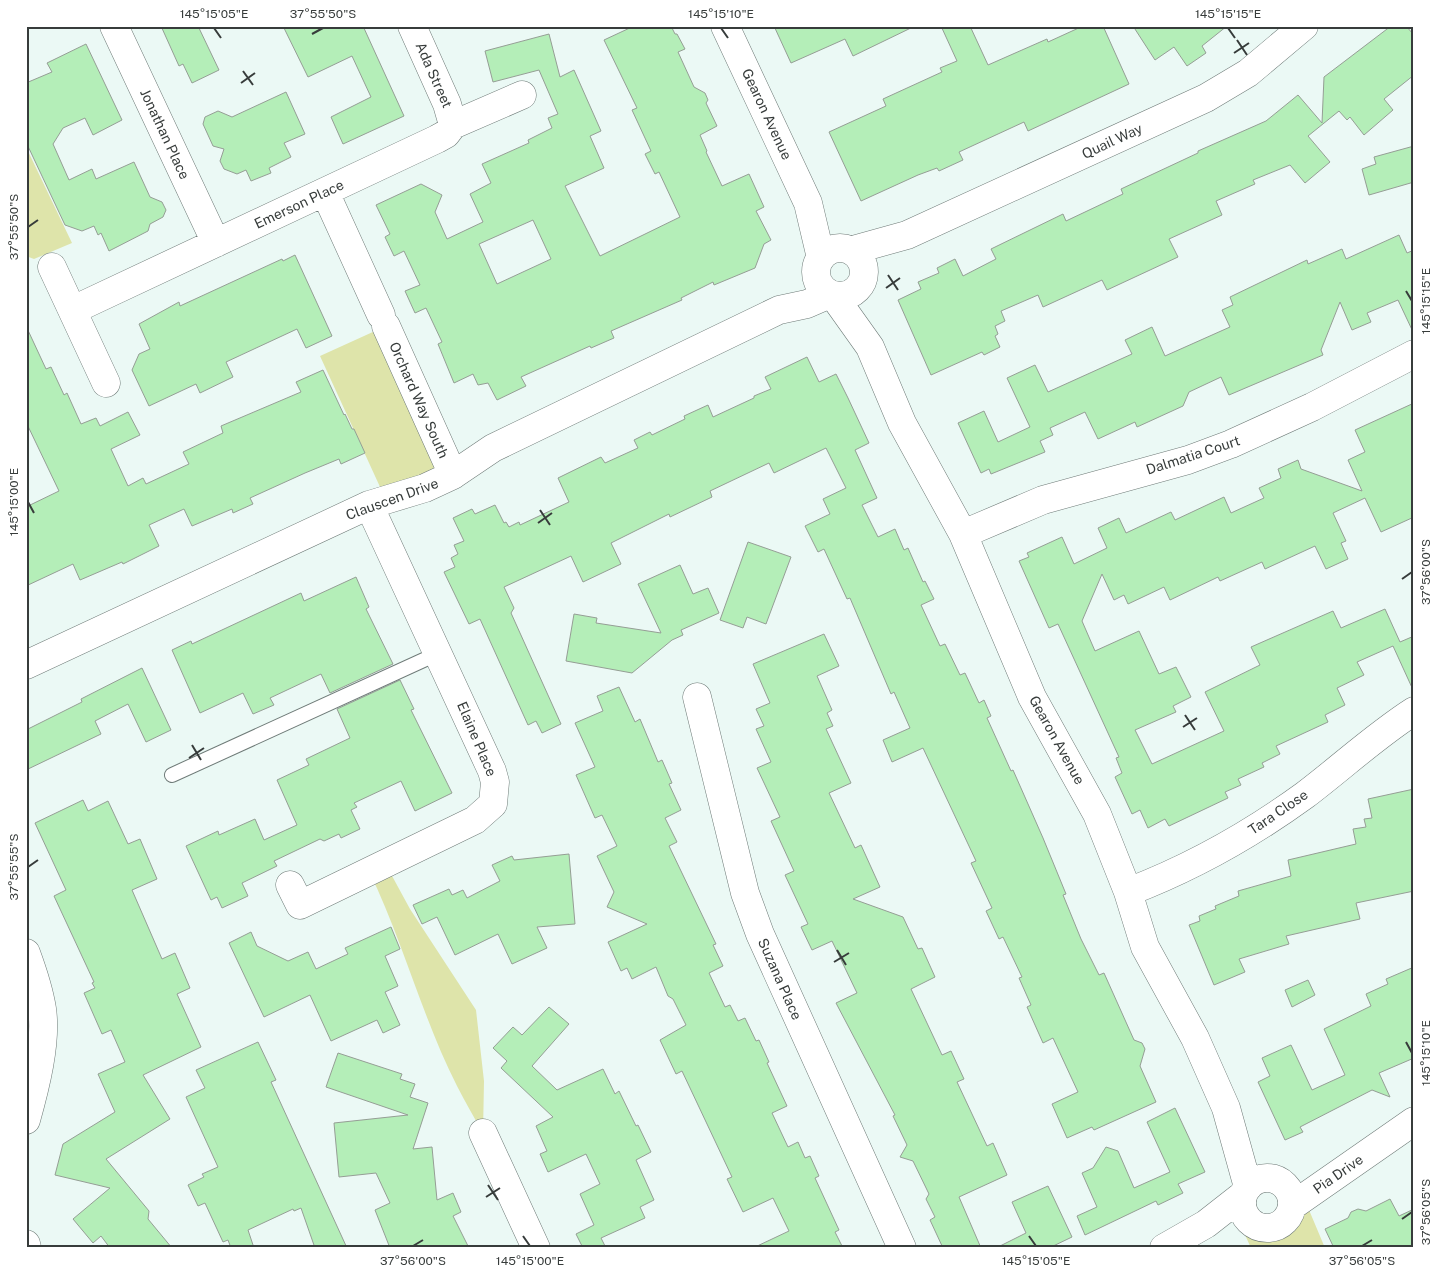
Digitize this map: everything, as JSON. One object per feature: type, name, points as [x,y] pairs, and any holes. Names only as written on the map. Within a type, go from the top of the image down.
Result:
[{"type":"street","name":"Jonathan Place","points":[[114,26],[216,243]]},
{"type":"street","name":"Ada Street","points":[[412,26],[448,104],[452,125]]},
{"type":"street","name":"Gearon Avenue","points":[[725,26],[840,272],[902,423],[963,534],[1032,697],[1049,730],[1082,784],[1113,850],[1145,947],[1194,1038],[1226,1108],[1283,1190]]},
{"type":"street","name":"Quail Way","points":[[840,272],[879,255],[907,235],[1222,90],[1248,73],[1304,26]]},
{"type":"street","name":"Emerson Place","points":[[73,310],[437,139],[446,134],[452,125],[522,95]]},
{"type":"street","name":"Orchard Way South","points":[[325,192],[453,475]]},
{"type":"street","points":[[52,267],[106,383]]},
{"type":"street","name":"Clauscen Drive","points":[[26,665],[369,504],[425,488],[453,475],[493,448],[779,310],[807,304],[840,272]]},
{"type":"street","name":"Dalmatia Court","points":[[963,534],[1043,500],[1188,460],[1231,444],[1304,411],[1414,354]]},
{"type":"street","name":"Elaine Place","points":[[299,904],[475,820],[493,804],[495,782],[492,770],[369,504]]},
{"type":"street","name":"Suzana Place","points":[[697,697],[745,893],[760,934],[902,1248]]},
{"type":"street","name":"Tara Close","points":[[1128,892],[1173,874],[1248,833],[1304,795],[1414,711]]},
{"type":"street","points":[[26,953],[36,982],[34,1013],[42,1041],[26,1120]]},
{"type":"street","name":"Gearon Avenue","points":[[1226,1108],[1245,1191]]},
{"type":"street","name":"Pia Drive","points":[[1283,1190],[1384,1141],[1414,1121]]},
{"type":"street","points":[[483,1133],[536,1248]]},
{"type":"street","points":[[1164,1248],[1206,1224],[1245,1191],[1261,1179],[1283,1190],[1284,1221],[1277,1226],[1262,1228],[1252,1223],[1242,1208],[1245,1191]]},
{"type":"street","points":[[1175,1248],[1252,1223]]},
{"type":"lane","points":[[172,775],[438,653]]},
{"type":"green space","points":[[26,147],[72,243],[34,259],[26,256]]},
{"type":"green space","points":[[386,326],[453,475],[386,500],[320,356]]},
{"type":"green space","points":[[385,863],[410,909],[476,1010],[484,1081],[483,1133],[460,1092],[433,1033],[392,924],[369,871]]},
{"type":"green space","points":[[1304,1198],[1325,1248],[1251,1248],[1241,1226],[1251,1225],[1270,1228],[1276,1226],[1287,1218]]},
{"type":"building","points":[[161,26],[198,26],[219,70],[192,83],[183,64],[179,66]]},
{"type":"building","points":[[283,26],[363,26],[404,116],[343,144],[331,117],[371,97],[352,56],[308,77]]},
{"type":"building","points":[[634,26],[671,26],[685,49],[678,52],[694,87],[705,93],[708,100],[706,103],[717,126],[700,135],[706,152],[722,186],[749,174],[764,207],[756,211],[771,240],[764,244],[755,268],[714,285],[713,282],[681,298],[682,300],[611,331],[614,338],[591,348],[590,346],[521,377],[526,386],[497,400],[488,383],[478,385],[473,374],[454,383],[438,344],[442,342],[426,308],[415,313],[405,291],[420,285],[404,251],[394,256],[385,237],[390,234],[376,205],[421,184],[442,195],[435,212],[447,239],[483,222],[470,194],[491,183],[482,164],[529,143],[528,140],[552,128],[548,118],[558,114],[539,70],[493,82],[485,51],[549,34],[560,77],[574,70],[601,131],[590,136],[604,168],[565,186],[600,256],[680,217],[659,172],[655,174],[645,154],[651,151],[632,110],[637,108],[604,40]],"holes":[[[533,220],[551,259],[497,284],[479,244]]]},
{"type":"building","points":[[774,26],[915,26],[853,56],[845,39],[791,63]]},
{"type":"building","points":[[941,26],[970,26],[988,65],[1047,39],[1048,42],[1083,26],[1103,26],[1129,84],[1028,131],[1024,122],[959,152],[963,160],[939,171],[937,168],[918,175],[861,201],[829,132],[886,106],[883,99],[942,72],[940,68],[957,61]]},
{"type":"building","points":[[1133,26],[1227,26],[1202,46],[1206,53],[1187,66],[1174,47],[1155,60]]},
{"type":"building","points":[[1391,26],[1406,26],[1414,35],[1414,75],[1384,99],[1393,110],[1364,135],[1350,117],[1347,120],[1339,111],[1308,136],[1330,162],[1305,183],[1290,165],[1253,180],[1255,184],[1216,201],[1222,215],[1169,239],[1178,257],[1107,290],[1102,280],[1043,307],[1038,295],[1001,311],[1005,321],[995,326],[998,334],[995,336],[1000,347],[984,355],[982,352],[931,375],[898,300],[921,289],[918,282],[939,273],[937,268],[955,259],[963,276],[996,259],[991,249],[1063,214],[1066,221],[1123,194],[1121,189],[1198,153],[1198,151],[1266,121],[1298,95],[1322,123],[1324,77]]},
{"type":"building","points":[[86,44],[122,120],[93,135],[85,118],[63,128],[53,144],[69,180],[92,169],[96,179],[134,162],[150,197],[162,202],[166,210],[163,217],[150,224],[148,231],[109,251],[101,233],[98,235],[94,226],[82,231],[65,225],[26,142],[26,83],[52,72],[47,63]]},
{"type":"building","points":[[286,92],[305,134],[284,143],[291,157],[269,168],[271,173],[251,181],[246,170],[237,174],[224,169],[220,161],[224,149],[213,146],[203,124],[205,117],[218,111],[232,117]]},
{"type":"building","points":[[1414,146],[1414,182],[1369,195],[1362,169],[1376,164],[1374,157]]},
{"type":"building","points":[[1399,235],[1407,253],[1414,250],[1414,334],[1398,300],[1367,313],[1371,322],[1352,330],[1340,302],[1321,350],[1323,355],[1229,395],[1221,377],[1189,392],[1183,406],[1137,427],[1135,422],[1098,439],[1085,412],[1050,428],[1053,435],[1040,441],[1045,452],[991,474],[989,469],[981,473],[958,423],[984,411],[998,442],[1030,427],[1007,378],[1035,365],[1048,392],[1132,354],[1125,340],[1152,327],[1165,356],[1230,327],[1222,310],[1233,305],[1230,297],[1307,260],[1308,264],[1342,249],[1346,259]]},
{"type":"building","points":[[295,255],[332,336],[306,348],[297,329],[226,362],[233,377],[200,393],[196,384],[149,406],[132,370],[139,354],[150,349],[139,324],[179,302],[180,306],[282,259],[283,261]]},
{"type":"building","points":[[26,326],[46,369],[51,367],[64,395],[67,393],[81,424],[96,418],[100,426],[128,412],[140,435],[111,449],[128,486],[143,478],[146,484],[189,464],[183,452],[223,433],[221,426],[301,392],[296,382],[323,370],[344,415],[352,429],[354,429],[365,453],[341,464],[339,459],[250,498],[253,504],[233,513],[232,509],[192,526],[184,509],[149,525],[159,546],[123,564],[122,562],[80,580],[73,564],[26,586],[26,507],[59,491],[26,422]]},
{"type":"building","points":[[807,357],[819,382],[836,374],[848,398],[869,443],[855,450],[877,498],[862,505],[878,537],[895,529],[904,550],[908,548],[923,582],[925,581],[934,599],[921,605],[940,646],[945,644],[960,675],[965,673],[979,703],[984,700],[991,716],[987,718],[1011,771],[1013,770],[1043,838],[1066,894],[1063,895],[1081,939],[1099,975],[1104,973],[1134,1040],[1142,1043],[1145,1049],[1140,1066],[1156,1102],[1094,1130],[1092,1127],[1067,1138],[1052,1104],[1078,1092],[1053,1038],[1043,1043],[1027,1007],[1031,1005],[1019,978],[1022,977],[1003,937],[999,939],[986,911],[992,908],[971,863],[976,861],[923,748],[892,762],[883,740],[910,728],[894,692],[891,694],[850,598],[847,599],[824,549],[818,552],[805,526],[830,514],[823,499],[846,488],[826,448],[774,473],[769,463],[710,491],[712,497],[670,517],[669,514],[611,543],[621,564],[583,582],[571,556],[504,587],[514,608],[511,613],[561,724],[542,733],[536,721],[528,725],[480,619],[469,624],[444,572],[455,567],[451,558],[458,554],[454,545],[464,541],[453,518],[472,509],[475,514],[495,505],[504,523],[506,522],[509,527],[519,522],[520,525],[569,502],[558,478],[601,457],[605,463],[638,448],[634,440],[650,432],[652,435],[685,419],[684,416],[708,405],[713,417],[754,398],[754,396],[771,389],[765,377]]},
{"type":"building","points":[[1414,403],[1414,517],[1381,532],[1365,498],[1333,513],[1346,541],[1341,543],[1348,559],[1326,569],[1315,546],[1265,569],[1262,562],[1220,581],[1218,577],[1170,600],[1164,587],[1128,604],[1124,595],[1114,600],[1102,574],[1082,621],[1095,651],[1139,631],[1159,674],[1176,667],[1191,697],[1173,706],[1176,712],[1135,730],[1152,764],[1224,731],[1205,692],[1260,665],[1251,647],[1333,611],[1341,628],[1385,609],[1400,642],[1414,636],[1414,692],[1393,646],[1357,662],[1364,675],[1337,688],[1345,705],[1325,715],[1328,722],[1276,746],[1280,754],[1262,763],[1264,767],[1238,779],[1241,785],[1225,792],[1228,798],[1169,826],[1165,819],[1148,828],[1140,810],[1132,814],[1115,777],[1122,773],[1116,758],[1119,757],[1058,624],[1049,628],[1019,561],[1029,557],[1027,553],[1062,537],[1074,564],[1107,548],[1098,528],[1119,518],[1126,533],[1171,512],[1175,520],[1224,497],[1231,513],[1264,498],[1259,488],[1281,478],[1278,469],[1298,460],[1301,469],[1362,491],[1348,460],[1365,452],[1355,430]]},
{"type":"building","points":[[748,542],[791,557],[766,624],[747,617],[743,628],[720,620]]},
{"type":"building","points":[[680,565],[693,594],[708,588],[719,613],[681,630],[683,635],[672,640],[632,673],[566,661],[574,614],[597,618],[596,623],[661,633],[638,584]]},
{"type":"building","points":[[356,577],[369,607],[366,609],[393,664],[330,693],[321,674],[270,698],[274,705],[253,714],[243,693],[200,713],[172,650],[191,641],[192,644],[301,593],[304,601]]},
{"type":"building","points":[[824,634],[839,666],[817,676],[832,710],[827,713],[833,726],[826,729],[851,783],[829,793],[855,848],[861,845],[880,887],[853,899],[903,917],[918,949],[922,948],[935,977],[911,989],[942,1055],[951,1051],[964,1079],[957,1082],[987,1146],[993,1143],[1007,1175],[959,1197],[981,1248],[943,1248],[930,1220],[935,1217],[926,1199],[929,1194],[913,1161],[900,1157],[907,1145],[893,1116],[895,1115],[836,1003],[857,993],[832,941],[812,950],[801,927],[808,924],[785,875],[794,871],[771,821],[780,817],[757,768],[771,762],[756,729],[764,726],[756,709],[770,703],[753,664]]},
{"type":"building","points":[[142,668],[171,730],[146,742],[128,704],[95,721],[101,734],[26,770],[26,730],[82,702],[81,699]]},
{"type":"building","points":[[400,680],[414,709],[411,710],[452,793],[415,811],[401,781],[354,803],[357,807],[351,810],[360,829],[341,838],[339,834],[324,841],[320,839],[274,861],[277,866],[242,883],[248,896],[222,908],[217,897],[211,900],[186,846],[218,831],[219,835],[255,819],[264,840],[297,825],[277,780],[309,765],[306,759],[350,738],[337,709]]},
{"type":"building","points":[[619,687],[635,722],[640,719],[658,762],[662,760],[672,783],[669,784],[681,810],[665,818],[677,842],[669,846],[716,944],[713,945],[723,966],[709,973],[725,1007],[730,1005],[738,1021],[745,1018],[756,1041],[759,1040],[769,1062],[767,1063],[787,1106],[772,1113],[788,1147],[798,1142],[805,1158],[810,1156],[819,1176],[815,1178],[839,1230],[835,1232],[843,1248],[753,1248],[789,1231],[773,1198],[743,1212],[727,1179],[732,1177],[682,1071],[676,1074],[660,1040],[686,1025],[673,999],[668,996],[656,967],[632,979],[627,968],[621,971],[608,942],[647,924],[607,907],[614,892],[597,856],[617,846],[602,815],[595,818],[576,775],[595,767],[575,723],[603,711],[597,696]]},
{"type":"building","points":[[1414,789],[1414,891],[1356,903],[1360,919],[1286,936],[1289,944],[1239,959],[1245,972],[1214,985],[1189,925],[1200,921],[1199,916],[1216,909],[1215,906],[1239,896],[1238,891],[1291,876],[1288,860],[1356,844],[1353,829],[1366,827],[1364,819],[1372,818],[1368,799]]},
{"type":"building","points":[[83,800],[88,811],[108,801],[128,844],[140,839],[157,879],[132,890],[162,959],[175,953],[190,988],[177,994],[201,1047],[143,1075],[170,1119],[106,1159],[149,1211],[148,1219],[172,1248],[110,1248],[101,1236],[93,1243],[73,1219],[110,1188],[55,1175],[63,1144],[115,1112],[98,1074],[125,1062],[111,1030],[102,1034],[84,993],[95,988],[92,983],[94,982],[54,896],[66,890],[35,823]]},
{"type":"building","points":[[569,854],[575,924],[537,927],[547,948],[512,964],[498,934],[455,955],[437,917],[422,924],[413,905],[449,889],[452,895],[463,890],[467,898],[500,881],[492,865],[512,856],[514,860]]},
{"type":"building","points":[[391,927],[400,949],[385,956],[398,986],[385,992],[400,1025],[383,1033],[377,1020],[331,1041],[310,995],[264,1017],[229,943],[251,932],[257,946],[288,961],[308,952],[316,969],[348,954],[345,948]]},
{"type":"building","points":[[1414,967],[1414,1058],[1379,1073],[1390,1097],[1372,1090],[1300,1127],[1303,1132],[1285,1140],[1258,1082],[1270,1076],[1262,1058],[1291,1045],[1312,1090],[1345,1075],[1324,1029],[1371,1006],[1366,994],[1388,984],[1386,979]]},
{"type":"building","points":[[1308,980],[1315,995],[1292,1007],[1285,990]]},
{"type":"building","points":[[549,1007],[569,1024],[532,1066],[557,1090],[603,1069],[615,1094],[619,1091],[651,1152],[636,1160],[654,1200],[640,1207],[645,1218],[601,1238],[606,1248],[583,1248],[576,1234],[594,1225],[580,1194],[600,1184],[586,1154],[548,1172],[540,1154],[547,1151],[536,1126],[553,1117],[501,1068],[507,1061],[493,1048],[513,1027],[522,1035]]},
{"type":"building","points":[[258,1042],[276,1080],[271,1082],[347,1248],[315,1248],[301,1208],[294,1211],[293,1209],[248,1230],[254,1248],[231,1248],[228,1240],[223,1242],[205,1203],[198,1206],[188,1185],[204,1177],[202,1174],[218,1167],[186,1097],[205,1088],[196,1070]]},
{"type":"building","points":[[338,1053],[402,1074],[400,1079],[415,1084],[410,1097],[428,1103],[413,1149],[432,1147],[437,1200],[453,1193],[461,1212],[453,1216],[469,1248],[390,1248],[375,1210],[390,1203],[376,1173],[339,1177],[334,1123],[408,1115],[326,1087]]},
{"type":"building","points":[[1175,1108],[1205,1172],[1178,1184],[1183,1193],[1158,1205],[1156,1201],[1085,1235],[1077,1216],[1097,1207],[1082,1173],[1093,1168],[1106,1147],[1118,1151],[1134,1188],[1170,1172],[1147,1122]]},
{"type":"building","points":[[1048,1186],[1072,1237],[1049,1248],[996,1248],[1026,1233],[1012,1202]]},
{"type":"building","points":[[1390,1199],[1399,1216],[1414,1209],[1414,1248],[1334,1248],[1325,1229],[1348,1218],[1351,1212],[1358,1209],[1366,1211]]}]
